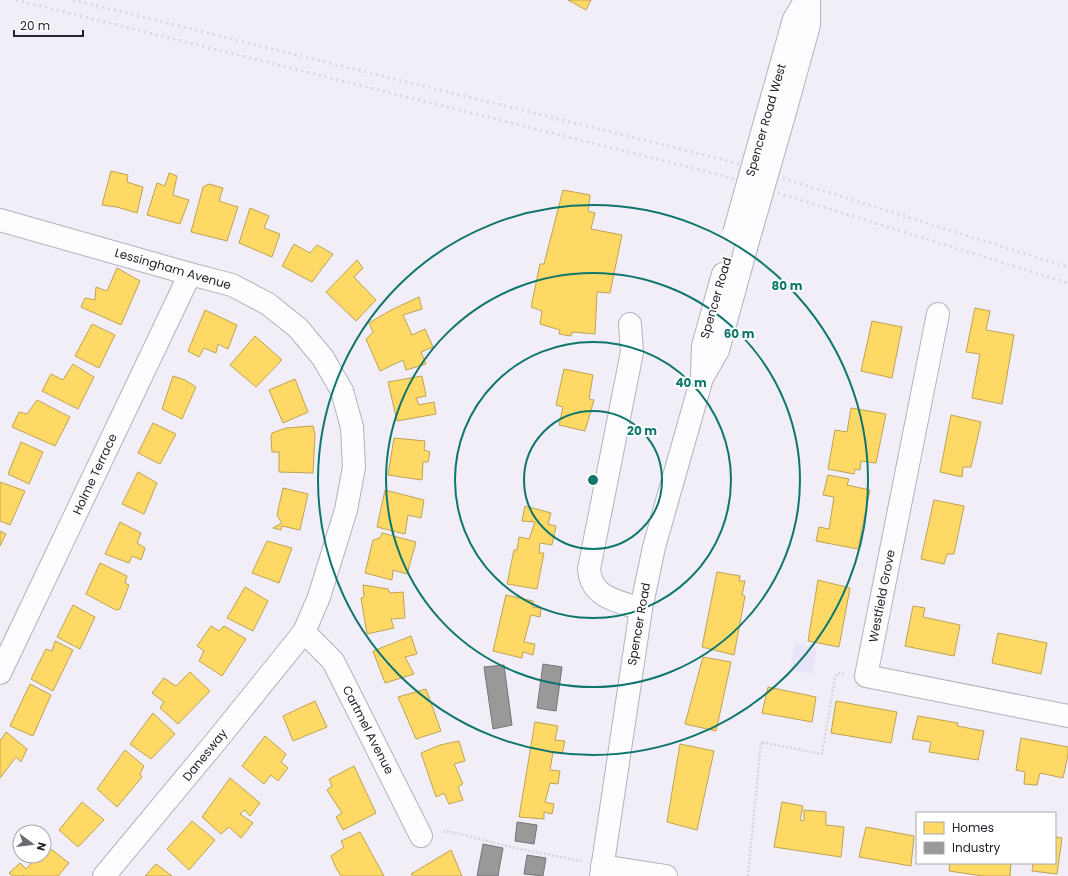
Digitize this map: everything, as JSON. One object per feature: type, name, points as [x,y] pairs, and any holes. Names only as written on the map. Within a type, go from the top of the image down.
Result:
[{"type":"street","name":"Spencer Road West","points":[[775,117],[794,19],[805,0]]},
{"type":"street","name":"Spencer Road West","points":[[739,245],[775,117],[809,25],[809,0]]},
{"type":"street","name":"Lessingham Avenue","points":[[0,220],[232,285],[268,304],[298,328],[323,358],[342,391],[352,427],[354,467],[344,518],[319,597],[304,632]]},
{"type":"street","name":"Spencer Road","points":[[601,871],[641,609],[654,547],[702,378],[703,346],[739,245]]},
{"type":"street","name":"Holme Terrace","points":[[0,673],[190,274]]},
{"type":"street","name":"Westfield Grove","points":[[866,676],[938,314]]},
{"type":"street","points":[[630,324],[632,352],[589,569],[589,578],[594,587],[602,594],[611,599],[641,609]]},
{"type":"street","name":"Cartmel Avenue","points":[[304,632],[334,661],[421,836]]},
{"type":"street","name":"Danesway","points":[[104,876],[304,632]]},
{"type":"street","points":[[866,676],[1068,716]]},
{"type":"street","points":[[601,871],[666,876]]},
{"type":"path","points":[[748,876],[761,742],[822,754],[835,678],[838,673],[866,676]]},
{"type":"path","points":[[421,836],[447,831],[601,871]]},
{"type":"shaded area","points":[[795,643],[817,648],[812,674],[790,670]]},
{"type":"building: Homes","points":[[568,0],[591,0],[586,10]]},
{"type":"building: Homes","points":[[111,171],[128,175],[127,182],[143,187],[137,213],[117,207],[102,205]]},
{"type":"building: Homes","points":[[169,173],[177,176],[173,195],[189,200],[180,224],[147,215],[157,183],[165,186]]},
{"type":"building: Homes","points":[[209,184],[223,188],[219,201],[238,207],[227,241],[191,232],[203,187]]},
{"type":"building: Homes","points":[[563,190],[590,195],[588,211],[595,213],[591,229],[622,235],[610,293],[597,292],[595,334],[572,332],[571,336],[559,334],[560,330],[540,324],[542,311],[531,307],[540,264],[544,264]]},
{"type":"building: Homes","points":[[250,208],[269,216],[264,228],[280,234],[272,257],[239,243]]},
{"type":"building: Homes","points":[[294,244],[310,253],[317,245],[333,254],[312,282],[282,266]]},
{"type":"building: Homes","points":[[357,260],[363,268],[354,277],[376,300],[356,321],[326,292]]},
{"type":"building: Homes","points":[[117,268],[140,281],[121,325],[81,307],[85,298],[95,300],[96,287],[107,291]]},
{"type":"building: Homes","points":[[419,297],[422,309],[403,315],[412,335],[425,329],[433,347],[421,352],[426,364],[406,370],[403,360],[380,371],[366,339],[373,332],[369,323],[391,310]]},
{"type":"building: Homes","points":[[975,308],[990,311],[986,330],[1014,335],[1002,404],[972,398],[980,354],[966,352]]},
{"type":"building: Homes","points":[[205,310],[237,325],[228,349],[218,344],[216,353],[204,348],[199,357],[188,351]]},
{"type":"building: Homes","points":[[872,321],[902,327],[892,378],[861,371]]},
{"type":"building: Homes","points":[[92,324],[115,335],[99,368],[75,356]]},
{"type":"building: Homes","points":[[255,336],[282,360],[256,387],[230,365]]},
{"type":"building: Homes","points":[[73,364],[94,377],[78,409],[42,391],[51,374],[63,380]]},
{"type":"building: Homes","points":[[564,369],[593,375],[589,399],[594,400],[585,431],[559,425],[563,407],[556,405]]},
{"type":"building: Homes","points":[[173,376],[185,380],[196,387],[182,419],[162,409]]},
{"type":"building: Homes","points":[[422,376],[426,396],[416,398],[419,405],[434,402],[436,414],[397,421],[388,382]]},
{"type":"building: Homes","points":[[295,379],[308,412],[283,423],[269,390]]},
{"type":"building: Homes","points":[[37,400],[70,417],[55,446],[12,427],[19,412],[27,414]]},
{"type":"building: Homes","points":[[851,408],[886,414],[876,463],[861,461],[860,470],[855,469],[854,474],[828,469],[835,430],[847,432]]},
{"type":"building: Homes","points":[[951,415],[981,422],[971,467],[963,467],[962,477],[940,472]]},
{"type":"building: Homes","points":[[153,423],[176,434],[160,464],[138,453]]},
{"type":"building: Homes","points":[[313,426],[315,435],[313,473],[279,472],[279,452],[272,452],[272,433],[286,428]]},
{"type":"building: Homes","points":[[394,438],[425,441],[424,450],[430,452],[428,462],[423,462],[422,480],[388,475]]},
{"type":"building: Homes","points":[[21,442],[43,452],[29,484],[8,474]]},
{"type":"building: Homes","points":[[138,472],[157,483],[144,514],[122,504]]},
{"type":"building: Homes","points":[[828,475],[849,479],[847,485],[870,490],[858,549],[816,541],[819,527],[829,529],[834,497],[823,495]]},
{"type":"building: Homes","points":[[0,482],[25,491],[10,525],[0,521]]},
{"type":"building: Homes","points":[[283,488],[308,494],[300,530],[282,526],[281,530],[273,528],[282,523],[277,515]]},
{"type":"building: Homes","points":[[385,490],[424,500],[421,518],[408,515],[405,534],[377,527]]},
{"type":"building: Homes","points":[[934,500],[964,506],[954,554],[947,554],[944,564],[921,559]]},
{"type":"building: Homes","points":[[525,506],[551,513],[548,524],[556,526],[552,545],[540,543],[539,553],[544,553],[537,589],[507,584],[514,550],[517,550],[519,537],[529,539],[535,522],[522,521]]},
{"type":"building: Homes","points":[[120,522],[141,533],[137,543],[145,548],[141,560],[132,556],[129,563],[105,554]]},
{"type":"building: Homes","points":[[0,531],[6,534],[0,546]]},
{"type":"building: Homes","points":[[382,533],[416,542],[407,574],[393,570],[392,580],[365,573],[373,540],[380,538]]},
{"type":"building: Homes","points":[[267,541],[292,548],[279,583],[252,573]]},
{"type":"building: Homes","points":[[100,563],[127,576],[125,583],[129,585],[120,609],[116,610],[86,594]]},
{"type":"building: Homes","points":[[717,572],[740,576],[739,581],[745,581],[742,595],[745,596],[734,655],[702,647]]},
{"type":"building: Homes","points":[[818,580],[850,588],[839,647],[808,641]]},
{"type":"building: Homes","points":[[363,585],[388,589],[390,593],[403,592],[405,618],[391,619],[394,628],[367,634],[361,598],[364,597]]},
{"type":"building: Homes","points":[[245,587],[268,601],[253,631],[227,618]]},
{"type":"building: Homes","points":[[506,595],[533,601],[533,607],[541,608],[540,617],[531,615],[524,642],[535,644],[533,655],[523,652],[522,658],[493,651]]},
{"type":"building: Homes","points":[[73,605],[95,617],[80,649],[57,637]]},
{"type":"building: Homes","points":[[913,606],[925,608],[923,617],[960,625],[954,656],[905,646]]},
{"type":"building: Homes","points":[[211,626],[219,631],[224,626],[246,639],[222,676],[199,661],[204,651],[197,646]]},
{"type":"building: Homes","points":[[998,633],[1047,643],[1041,674],[992,663]]},
{"type":"building: Homes","points":[[411,636],[417,654],[405,657],[414,674],[385,683],[373,651]]},
{"type":"building: Homes","points":[[55,641],[73,650],[53,691],[31,679],[46,649],[52,651]]},
{"type":"building: Homes","points":[[703,657],[731,662],[716,731],[685,724]]},
{"type":"building: Homes","points":[[190,672],[210,691],[178,724],[160,708],[164,702],[152,693],[164,678],[176,686]]},
{"type":"building: Homes","points":[[30,684],[51,695],[33,736],[10,726]]},
{"type":"building: Homes","points":[[768,687],[816,697],[812,722],[762,713]]},
{"type":"building: Homes","points":[[426,689],[441,731],[416,739],[398,697]]},
{"type":"building: Homes","points":[[315,701],[327,727],[293,741],[283,716]]},
{"type":"building: Homes","points":[[836,701],[897,712],[891,743],[831,733]]},
{"type":"building: Homes","points":[[153,713],[175,734],[151,759],[130,744]]},
{"type":"building: Homes","points":[[918,716],[958,723],[957,726],[984,731],[978,760],[929,752],[931,742],[912,739]]},
{"type":"building: Homes","points":[[535,722],[558,726],[555,740],[565,741],[562,754],[553,752],[550,770],[560,771],[558,784],[550,783],[545,802],[554,804],[552,814],[544,812],[544,819],[519,817]]},
{"type":"building: Homes","points":[[6,732],[27,749],[21,762],[16,757],[0,778],[0,739],[1,740]]},
{"type":"building: Homes","points":[[265,736],[286,754],[281,762],[288,768],[278,781],[271,775],[264,784],[242,766]]},
{"type":"building: Homes","points":[[1021,738],[1068,747],[1068,755],[1063,778],[1040,773],[1037,785],[1024,784],[1025,772],[1016,770]]},
{"type":"building: Homes","points":[[459,741],[465,761],[454,764],[463,784],[458,787],[463,800],[449,804],[444,793],[436,797],[421,753],[440,745]]},
{"type":"building: Homes","points":[[680,744],[714,751],[697,830],[667,822]]},
{"type":"building: Homes","points":[[125,750],[144,766],[140,774],[142,777],[117,807],[97,789]]},
{"type":"building: Homes","points":[[354,766],[376,813],[343,830],[336,817],[342,813],[327,790],[332,786],[329,779]]},
{"type":"building: Homes","points":[[230,778],[260,803],[250,816],[245,810],[240,814],[253,823],[241,838],[229,827],[221,834],[202,817]]},
{"type":"building: Homes","points":[[82,802],[104,820],[78,847],[59,830]]},
{"type":"building: Homes","points":[[782,802],[803,806],[800,820],[804,821],[804,810],[826,812],[826,825],[844,827],[841,857],[774,847]]},
{"type":"building: Homes","points":[[192,821],[215,840],[189,870],[167,849]]},
{"type":"building: Homes","points":[[866,827],[914,836],[911,866],[859,857]]},
{"type":"building: Homes","points":[[360,832],[384,876],[341,876],[335,866],[331,856],[344,847],[341,841]]},
{"type":"building: Homes","points":[[1056,837],[1062,838],[1057,874],[1032,871],[1033,864],[1056,864]]},
{"type":"building: Homes","points":[[52,850],[69,863],[58,876],[13,876],[9,873],[19,864],[21,864],[26,869],[31,864],[52,864]]},
{"type":"building: Homes","points":[[451,850],[462,876],[413,876],[411,874]]},
{"type":"building: Homes","points":[[156,864],[172,876],[145,876]]},
{"type":"building: Homes","points":[[950,864],[1011,864],[1010,876],[983,876],[949,871]]},
{"type":"building: Industry","points":[[543,664],[562,667],[556,711],[537,708]]},
{"type":"building: Industry","points":[[504,665],[512,725],[493,729],[484,667]]},
{"type":"building: Industry","points":[[517,822],[537,825],[534,844],[515,841]]},
{"type":"building: Industry","points":[[483,844],[503,848],[498,876],[477,876]]},
{"type":"building: Industry","points":[[527,855],[546,858],[543,876],[524,874]]},
{"type":"railway","points":[[16,0],[717,174],[1068,283]]},
{"type":"railway","points":[[73,0],[721,159],[1068,267]]}]
